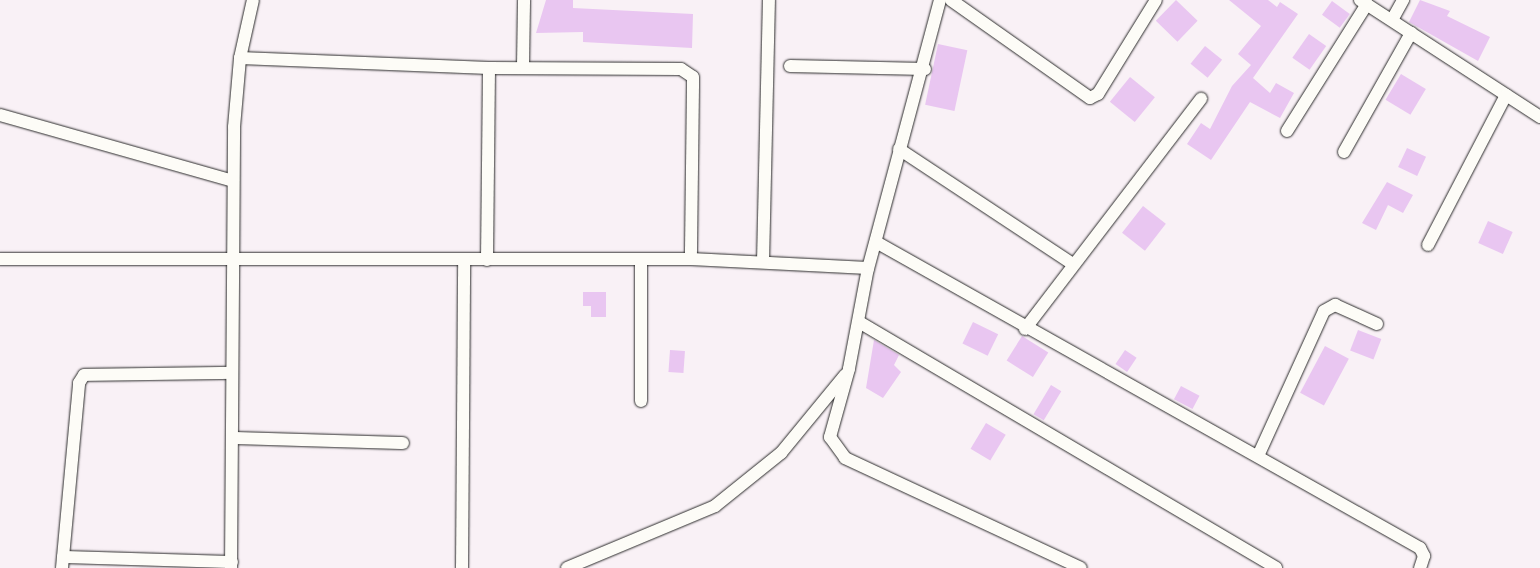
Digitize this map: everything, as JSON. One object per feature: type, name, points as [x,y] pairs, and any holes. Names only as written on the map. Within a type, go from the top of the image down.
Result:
[{"type":"street","points":[[232,373],[84,375],[79,383],[62,562],[232,565],[233,181],[240,58],[253,0]]},
{"type":"street","points":[[523,66],[524,0]]},
{"type":"street","points":[[763,262],[768,0]]},
{"type":"street","points":[[940,0],[925,69],[899,149],[868,268],[849,369],[830,437],[845,458],[1081,568]]},
{"type":"street","points":[[950,0],[1090,98],[1098,94],[1156,0]]},
{"type":"street","points":[[1392,20],[1403,0]]},
{"type":"street","points":[[1287,131],[1363,2],[1540,117]]},
{"type":"street","points":[[1344,152],[1411,33]]},
{"type":"street","points":[[240,58],[489,68],[523,66],[672,68],[693,77],[691,259]]},
{"type":"street","points":[[790,66],[925,69]]},
{"type":"street","points":[[487,260],[489,68]]},
{"type":"street","points":[[1428,245],[1506,95]]},
{"type":"street","points":[[1025,329],[1071,263],[1200,99]]},
{"type":"street","points":[[0,115],[233,181]]},
{"type":"street","points":[[899,149],[1071,263]]},
{"type":"street","points":[[876,242],[1025,329],[1258,456],[1420,548],[1424,556],[1420,568]]},
{"type":"street","points":[[0,259],[691,259],[868,268]]},
{"type":"street","points":[[462,568],[464,260]]},
{"type":"street","points":[[641,401],[642,260]]},
{"type":"street","points":[[1258,456],[1324,311],[1335,304],[1377,324]]},
{"type":"street","points":[[859,322],[1276,568]]},
{"type":"street","points":[[567,568],[691,519],[722,500],[781,453],[849,369]]},
{"type":"street","points":[[233,438],[403,443]]},
{"type":"building","points":[[546,0],[573,0],[573,8],[693,14],[692,48],[583,42],[583,32],[536,33]]},
{"type":"building","points":[[1176,0],[1198,21],[1177,42],[1156,21]]},
{"type":"building","points":[[1229,0],[1268,0],[1277,7],[1280,2],[1298,14],[1253,78],[1270,93],[1276,83],[1294,93],[1280,118],[1250,102],[1211,160],[1187,144],[1201,123],[1210,129],[1232,86],[1251,65],[1238,54],[1261,26]]},
{"type":"building","points":[[1420,0],[1450,11],[1447,16],[1490,37],[1478,61],[1409,22]]},
{"type":"building","points":[[1332,1],[1350,14],[1340,28],[1322,15]]},
{"type":"building","points":[[1309,34],[1326,46],[1310,70],[1292,58]]},
{"type":"building","points":[[938,44],[967,50],[954,111],[925,105]]},
{"type":"building","points":[[1205,46],[1222,60],[1208,78],[1191,64]]},
{"type":"building","points":[[1401,74],[1426,89],[1410,115],[1386,100]]},
{"type":"building","points":[[1130,77],[1155,97],[1135,122],[1110,102]]},
{"type":"building","points":[[1407,148],[1426,157],[1417,176],[1398,167]]},
{"type":"building","points":[[1387,182],[1413,195],[1403,213],[1388,205],[1376,230],[1362,223]]},
{"type":"building","points":[[1143,206],[1166,224],[1145,251],[1122,233]]},
{"type":"building","points":[[1488,221],[1513,232],[1503,254],[1478,243]]},
{"type":"building","points":[[583,292],[606,292],[606,317],[591,317],[591,306],[583,306]]},
{"type":"building","points":[[973,322],[998,334],[988,356],[962,344]]},
{"type":"building","points":[[1358,330],[1381,339],[1373,359],[1350,351]]},
{"type":"building","points":[[1022,336],[1048,352],[1033,377],[1007,361]]},
{"type":"building","points":[[874,340],[899,355],[894,365],[901,372],[883,398],[866,388]]},
{"type":"building","points":[[1325,346],[1349,359],[1324,405],[1300,393]]},
{"type":"building","points":[[670,350],[685,351],[683,373],[668,372]]},
{"type":"building","points":[[1125,350],[1137,358],[1127,372],[1115,364]]},
{"type":"building","points":[[1051,385],[1061,391],[1044,420],[1033,414]]},
{"type":"building","points":[[1181,386],[1200,396],[1192,409],[1174,399]]},
{"type":"building","points":[[986,423],[1006,435],[990,461],[971,449]]}]
